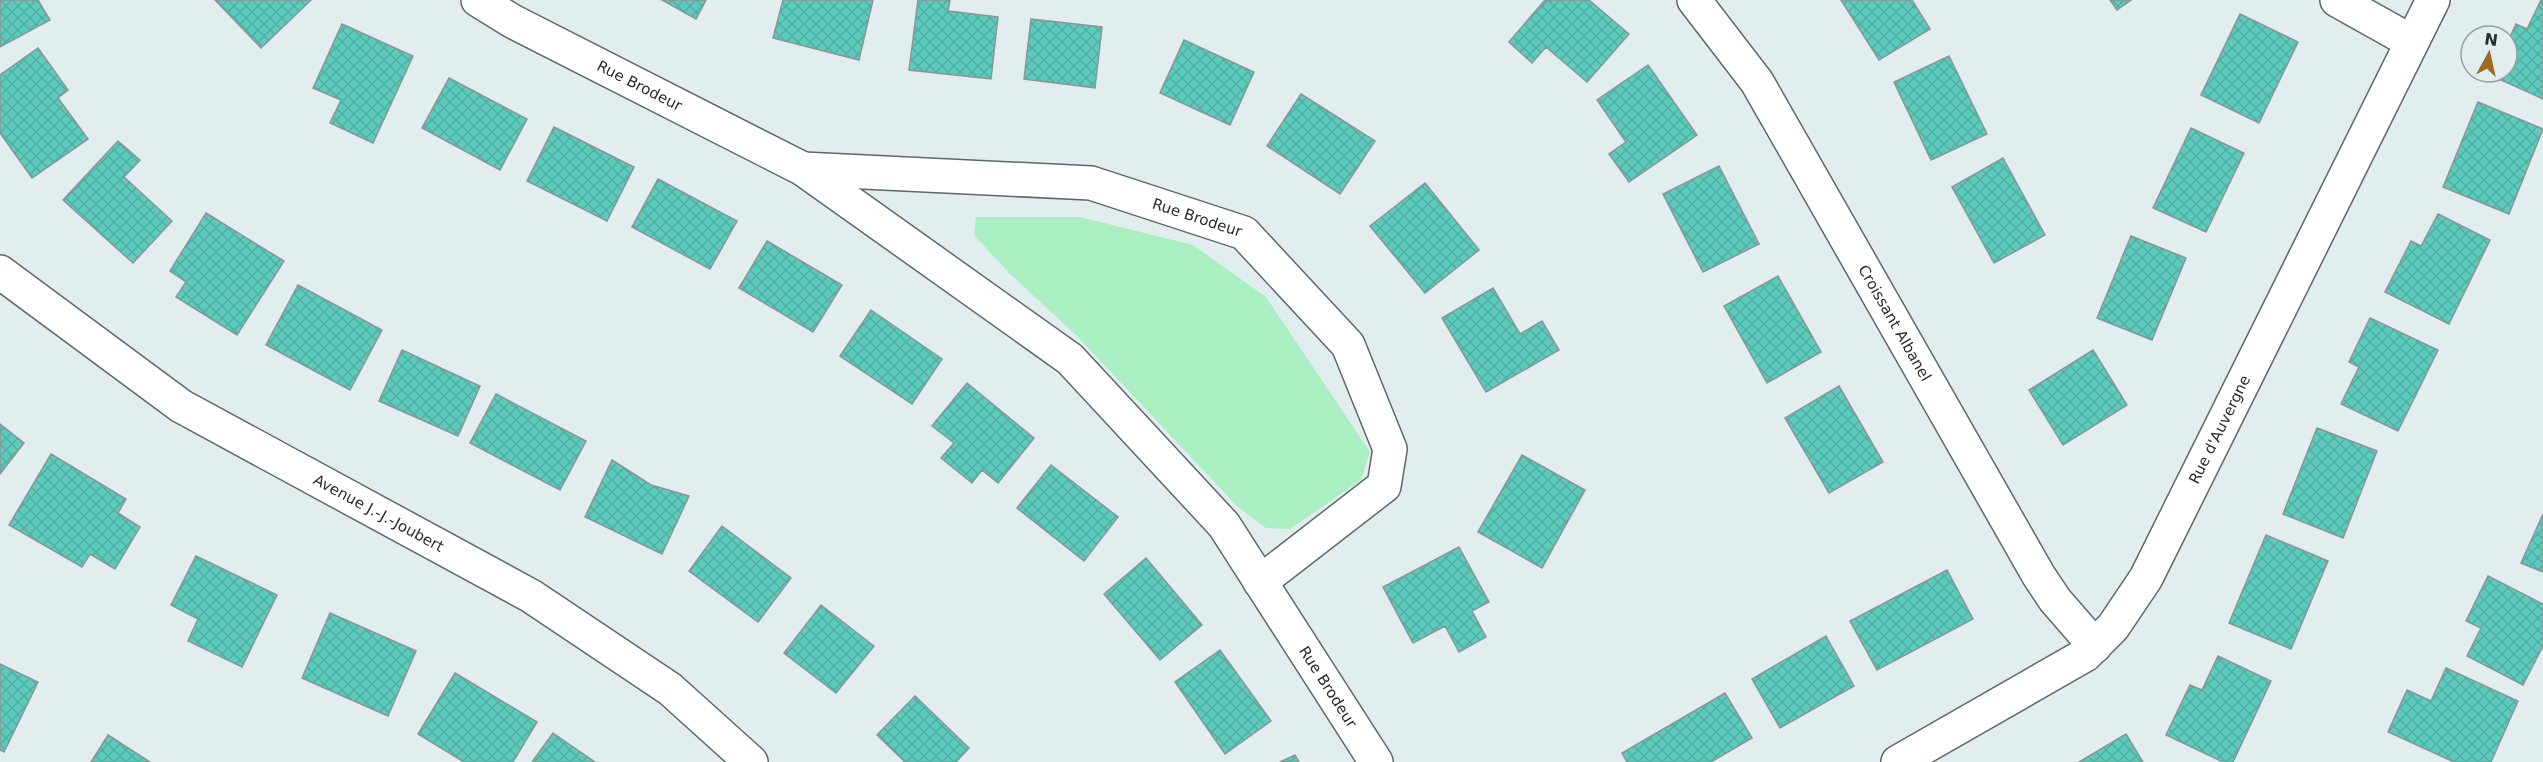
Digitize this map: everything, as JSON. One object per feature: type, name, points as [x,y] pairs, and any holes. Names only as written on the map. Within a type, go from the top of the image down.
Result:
[{"type":"street","name":"Rue Brodeur","points":[[478,0],[518,10],[803,169],[1070,359],[1224,525],[1376,762]]},
{"type":"street","name":"Croissant Albanel","points":[[1694,0],[1756,82],[2039,576],[2055,600],[2095,646]]},
{"type":"street","points":[[2337,0],[2412,42]]},
{"type":"street","name":"Rue d'Auvergne","points":[[1898,762],[2070,663],[2095,646],[2123,613],[2146,578],[2433,0]]},
{"type":"street","name":"Rue Brodeur","points":[[803,169],[1091,183],[1244,233],[1348,345],[1390,449],[1384,486],[1260,582]]},
{"type":"street","name":"Avenue J.-J.-Joubert","points":[[0,272],[181,406],[531,596],[670,689],[751,762]]},
{"type":"green space","points":[[976,217],[1080,217],[1193,245],[1266,297],[1370,452],[1361,480],[1290,529],[1266,528],[1238,507],[1077,336],[1009,273],[974,235]]},
{"type":"building","points":[[0,0],[38,0],[50,20],[0,47]]},
{"type":"building","points":[[215,0],[311,0],[261,48]]},
{"type":"building","points":[[662,0],[706,0],[696,19]]},
{"type":"building","points":[[783,0],[873,0],[859,60],[773,38]]},
{"type":"building","points":[[918,0],[950,0],[948,11],[998,17],[991,79],[909,70]]},
{"type":"building","points":[[1545,0],[1589,0],[1629,34],[1587,82],[1546,47],[1532,63],[1509,42]]},
{"type":"building","points":[[1841,0],[1912,0],[1930,29],[1879,60]]},
{"type":"building","points":[[2110,0],[2131,0],[2117,10]]},
{"type":"building","points":[[2543,0],[2543,99],[2510,84],[2519,84],[2519,25],[2527,29]]},
{"type":"building","points":[[2240,14],[2298,42],[2259,123],[2201,95]]},
{"type":"building","points":[[1031,19],[1102,27],[1095,88],[1024,79]]},
{"type":"building","points":[[342,24],[413,56],[373,143],[330,123],[341,100],[313,88]]},
{"type":"building","points":[[1184,40],[1254,72],[1230,125],[1160,93]]},
{"type":"building","points":[[38,48],[68,90],[58,98],[88,139],[32,178],[0,133],[0,75]]},
{"type":"building","points":[[1949,56],[1987,134],[1931,160],[1894,82]]},
{"type":"building","points":[[1648,65],[1697,135],[1629,182],[1609,154],[1626,142],[1597,100]]},
{"type":"building","points":[[449,78],[527,119],[500,170],[422,128]]},
{"type":"building","points":[[1301,94],[1375,141],[1340,194],[1267,146]]},
{"type":"building","points":[[2478,102],[2543,129],[2509,214],[2443,187]]},
{"type":"building","points":[[554,127],[634,167],[607,221],[527,181]]},
{"type":"building","points":[[2191,128],[2244,153],[2206,232],[2153,208]]},
{"type":"building","points":[[118,141],[140,160],[124,177],[172,221],[133,263],[63,200]]},
{"type":"building","points":[[2003,158],[2045,235],[1994,263],[1952,187]]},
{"type":"building","points":[[1719,166],[1759,244],[1703,272],[1663,194]]},
{"type":"building","points":[[658,179],[737,221],[710,269],[632,227]]},
{"type":"building","points":[[1425,183],[1479,250],[1425,293],[1370,226]]},
{"type":"building","points":[[206,213],[284,261],[237,335],[176,297],[186,282],[170,271]]},
{"type":"building","points":[[2438,214],[2490,240],[2449,324],[2385,292],[2411,241],[2421,246]]},
{"type":"building","points":[[2131,236],[2186,258],[2152,340],[2097,318]]},
{"type":"building","points":[[767,241],[842,285],[813,332],[739,288]]},
{"type":"building","points":[[1778,276],[1821,352],[1767,383],[1724,306]]},
{"type":"building","points":[[298,285],[382,330],[350,390],[266,345]]},
{"type":"building","points":[[1493,288],[1520,334],[1542,321],[1559,350],[1486,392],[1442,318]]},
{"type":"building","points":[[871,310],[942,359],[912,404],[840,356]]},
{"type":"building","points":[[2370,318],[2438,350],[2398,431],[2341,404],[2359,367],[2349,362]]},
{"type":"building","points":[[402,350],[480,386],[458,436],[379,401]]},
{"type":"building","points":[[2093,350],[2127,405],[2063,445],[2029,390]]},
{"type":"building","points":[[967,383],[1034,438],[998,483],[982,470],[972,483],[941,458],[954,443],[932,426]]},
{"type":"building","points":[[1839,386],[1883,462],[1829,493],[1785,418]]},
{"type":"building","points":[[496,394],[586,441],[560,490],[470,443]]},
{"type":"building","points":[[0,424],[24,443],[0,474]]},
{"type":"building","points":[[2317,428],[2377,451],[2343,538],[2283,514]]},
{"type":"building","points":[[51,454],[126,499],[118,513],[140,527],[115,569],[90,554],[82,567],[9,525]]},
{"type":"building","points":[[1522,455],[1585,490],[1542,568],[1478,532]]},
{"type":"building","points":[[612,460],[651,485],[689,496],[662,554],[585,517]]},
{"type":"building","points":[[1051,465],[1118,517],[1084,561],[1017,508]]},
{"type":"building","points":[[2543,514],[2543,572],[2521,563]]},
{"type":"building","points":[[722,526],[791,578],[758,622],[689,571]]},
{"type":"building","points":[[2266,535],[2328,561],[2291,649],[2229,623]]},
{"type":"building","points":[[1459,547],[1489,602],[1472,611],[1486,637],[1459,652],[1445,626],[1413,643],[1383,587]]},
{"type":"building","points":[[196,556],[277,595],[242,667],[188,641],[198,619],[171,605]]},
{"type":"building","points":[[1146,558],[1202,625],[1160,660],[1104,594]]},
{"type":"building","points":[[1947,570],[1973,619],[1877,670],[1850,621]]},
{"type":"building","points":[[2488,576],[2543,604],[2543,646],[2523,685],[2467,656],[2481,628],[2466,621]]},
{"type":"building","points":[[821,605],[874,646],[836,693],[784,653]]},
{"type":"building","points":[[330,613],[416,651],[388,716],[302,678]]},
{"type":"building","points":[[1826,636],[1854,686],[1780,728],[1752,679]]},
{"type":"building","points":[[1220,650],[1271,721],[1225,754],[1175,682]]},
{"type":"building","points":[[2218,656],[2271,681],[2233,762],[2223,762],[2166,735],[2190,685],[2202,690]]},
{"type":"building","points":[[0,664],[38,682],[4,752],[0,750]]},
{"type":"building","points":[[2446,668],[2518,701],[2491,762],[2454,762],[2388,732],[2407,690],[2431,701]]},
{"type":"building","points":[[455,673],[537,722],[513,762],[464,762],[418,734]]},
{"type":"building","points":[[1725,693],[1752,738],[1711,762],[1627,762],[1622,753]]},
{"type":"building","points":[[915,696],[969,748],[956,762],[905,762],[877,735]]},
{"type":"building","points":[[553,733],[595,762],[532,762]]},
{"type":"building","points":[[2126,734],[2143,762],[2079,762]]},
{"type":"building","points":[[108,735],[150,762],[91,762]]},
{"type":"building","points":[[1295,755],[1299,762],[1280,762]]}]
